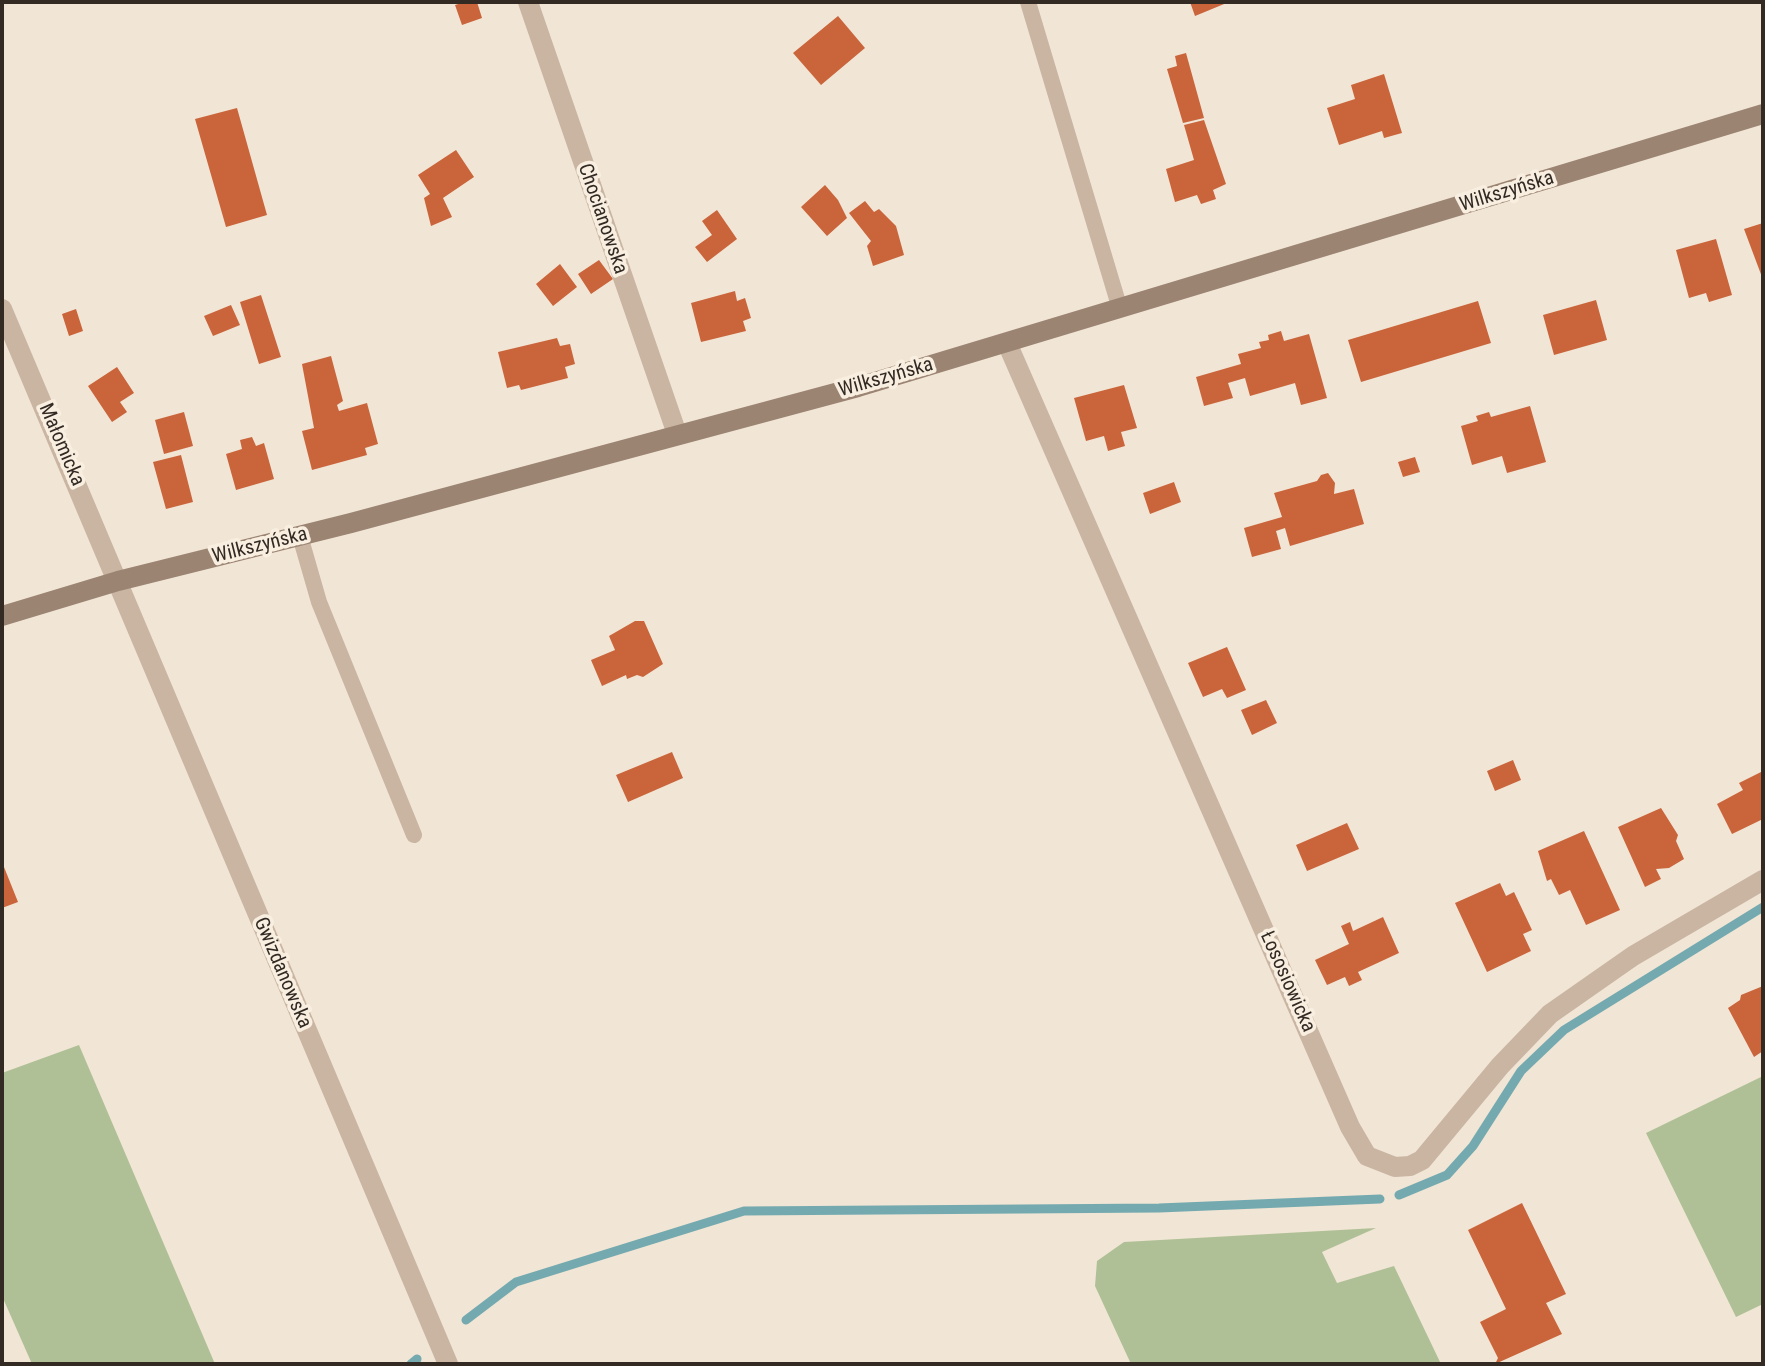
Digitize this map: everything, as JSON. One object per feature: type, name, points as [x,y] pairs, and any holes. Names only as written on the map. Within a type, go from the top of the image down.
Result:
[{"type":"street","name":"Chocianowska","points":[[528,2],[677,434]]},
{"type":"street","name":"Wilkszyńska","points":[[2,616],[118,581],[300,536],[1007,343],[1763,114]]},
{"type":"street","name":"Małomicka","points":[[2,309],[118,581]]},
{"type":"street","name":"Łososiowicka","points":[[1007,343],[1350,1127],[1367,1156],[1395,1167],[1410,1166],[1422,1160],[1500,1066],[1550,1014],[1633,956],[1763,880]]},
{"type":"street","name":"Gwizdanowska","points":[[118,581],[448,1364]]},
{"type":"lane","points":[[1028,2],[1120,309]]},
{"type":"lane","points":[[300,536],[319,602],[414,835]]},
{"type":"green space","points":[[79,1045],[215,1364],[32,1364],[2,1296],[2,1073]]},
{"type":"green space","points":[[1763,1076],[1763,1304],[1736,1317],[1646,1133]]},
{"type":"green space","points":[[1376,1228],[1322,1252],[1337,1283],[1394,1266],[1441,1364],[1131,1364],[1095,1286],[1097,1261],[1124,1242]]},
{"type":"building","points":[[477,2],[482,18],[462,25],[455,5]]},
{"type":"building","points":[[1190,2],[1229,2],[1195,16]]},
{"type":"building","points":[[838,16],[865,48],[821,85],[793,53]]},
{"type":"building","points":[[1186,53],[1204,118],[1183,123],[1167,69],[1177,66],[1175,56]]},
{"type":"building","points":[[1384,74],[1402,133],[1384,138],[1382,131],[1339,145],[1327,108],[1355,99],[1351,85]]},
{"type":"building","points":[[237,108],[267,215],[226,227],[195,119]]},
{"type":"building","points":[[1204,120],[1226,184],[1213,190],[1216,199],[1201,204],[1197,195],[1175,202],[1166,169],[1194,160],[1184,125]]},
{"type":"building","points":[[456,150],[474,177],[443,198],[452,217],[431,226],[424,198],[430,194],[418,175]]},
{"type":"building","points":[[825,185],[838,200],[847,218],[827,236],[801,207]]},
{"type":"building","points":[[865,201],[874,212],[879,209],[896,226],[904,255],[873,266],[867,246],[871,241],[849,213]]},
{"type":"building","points":[[717,210],[737,239],[707,262],[695,247],[712,235],[702,221]]},
{"type":"building","points":[[1763,223],[1763,277],[1762,277],[1744,229]]},
{"type":"building","points":[[1716,239],[1732,295],[1709,302],[1706,293],[1689,298],[1676,250]]},
{"type":"building","points":[[599,260],[613,279],[591,294],[578,274]]},
{"type":"building","points":[[560,264],[577,287],[553,306],[536,284]]},
{"type":"building","points":[[735,291],[737,301],[745,298],[751,318],[743,321],[746,331],[701,342],[691,303]]},
{"type":"building","points":[[261,295],[281,357],[259,364],[240,302]]},
{"type":"building","points":[[1596,300],[1607,340],[1554,355],[1543,315]]},
{"type":"building","points":[[1478,301],[1491,343],[1361,382],[1348,340]]},
{"type":"building","points":[[231,305],[240,325],[213,336],[204,316]]},
{"type":"building","points":[[76,309],[83,331],[69,336],[62,314]]},
{"type":"building","points":[[1281,331],[1284,341],[1309,334],[1327,398],[1301,405],[1295,383],[1250,396],[1245,378],[1228,383],[1233,398],[1204,406],[1196,377],[1241,364],[1238,354],[1261,348],[1259,342],[1269,340],[1268,335]]},
{"type":"building","points":[[557,338],[560,346],[570,344],[575,364],[565,367],[568,378],[521,390],[519,385],[507,388],[498,352]]},
{"type":"building","points":[[331,356],[343,401],[337,405],[339,411],[367,403],[378,444],[365,448],[367,455],[312,470],[302,431],[314,428],[302,364]]},
{"type":"building","points":[[117,367],[134,393],[120,402],[127,412],[112,422],[88,386]]},
{"type":"building","points":[[1124,385],[1137,428],[1121,432],[1125,446],[1108,451],[1104,436],[1086,441],[1074,398]]},
{"type":"building","points":[[1530,406],[1546,462],[1507,473],[1502,456],[1472,465],[1461,426],[1478,421],[1476,416],[1489,412],[1491,417]]},
{"type":"building","points":[[184,412],[193,446],[164,454],[155,420]]},
{"type":"building","points":[[252,437],[256,446],[264,443],[274,479],[236,490],[226,454],[242,449],[240,440]]},
{"type":"building","points":[[181,455],[193,502],[166,509],[153,462]]},
{"type":"building","points":[[1415,457],[1420,472],[1403,477],[1398,462]]},
{"type":"building","points":[[1328,473],[1335,483],[1334,494],[1354,489],[1364,524],[1290,546],[1285,528],[1276,531],[1281,549],[1252,557],[1244,528],[1282,517],[1274,493],[1317,481],[1321,475]]},
{"type":"building","points":[[1174,482],[1181,502],[1150,514],[1143,493]]},
{"type":"building","points":[[635,621],[644,621],[663,664],[643,677],[637,675],[627,679],[626,675],[602,686],[591,660],[615,650],[609,636]]},
{"type":"building","points":[[1227,647],[1246,690],[1227,698],[1222,689],[1203,697],[1188,663]]},
{"type":"building","points":[[1266,700],[1277,723],[1252,735],[1241,710]]},
{"type":"building","points":[[672,752],[683,778],[628,802],[616,775]]},
{"type":"building","points":[[1513,760],[1521,780],[1495,791],[1487,771]]},
{"type":"building","points":[[1763,771],[1763,819],[1732,834],[1717,804],[1743,790],[1739,783]]},
{"type":"building","points":[[1661,808],[1678,835],[1676,841],[1684,859],[1669,868],[1656,869],[1661,879],[1645,887],[1618,827]]},
{"type":"building","points":[[1347,823],[1359,849],[1307,871],[1296,845]]},
{"type":"building","points":[[1584,831],[1620,910],[1586,925],[1570,890],[1559,895],[1551,879],[1547,881],[1538,851]]},
{"type":"building","points":[[2,862],[18,902],[2,908]]},
{"type":"building","points":[[1500,883],[1506,896],[1514,892],[1532,930],[1523,934],[1531,951],[1487,972],[1455,903]]},
{"type":"building","points":[[1383,917],[1399,953],[1358,972],[1362,980],[1349,986],[1345,977],[1327,985],[1315,960],[1349,944],[1341,926],[1350,922],[1353,931]]},
{"type":"building","points":[[1763,986],[1763,1051],[1754,1057],[1728,1008],[1740,1000],[1741,995]]},
{"type":"building","points":[[1522,1203],[1566,1294],[1546,1303],[1562,1334],[1495,1364],[1498,1358],[1480,1322],[1506,1309],[1468,1230]]},
{"type":"waterway","points":[[1399,1195],[1447,1175],[1473,1146],[1521,1071],[1564,1030],[1763,907]]},
{"type":"waterway","points":[[466,1320],[516,1282],[744,1211],[1159,1208],[1380,1199]]},
{"type":"waterway","points":[[411,1364],[417,1359]]}]
